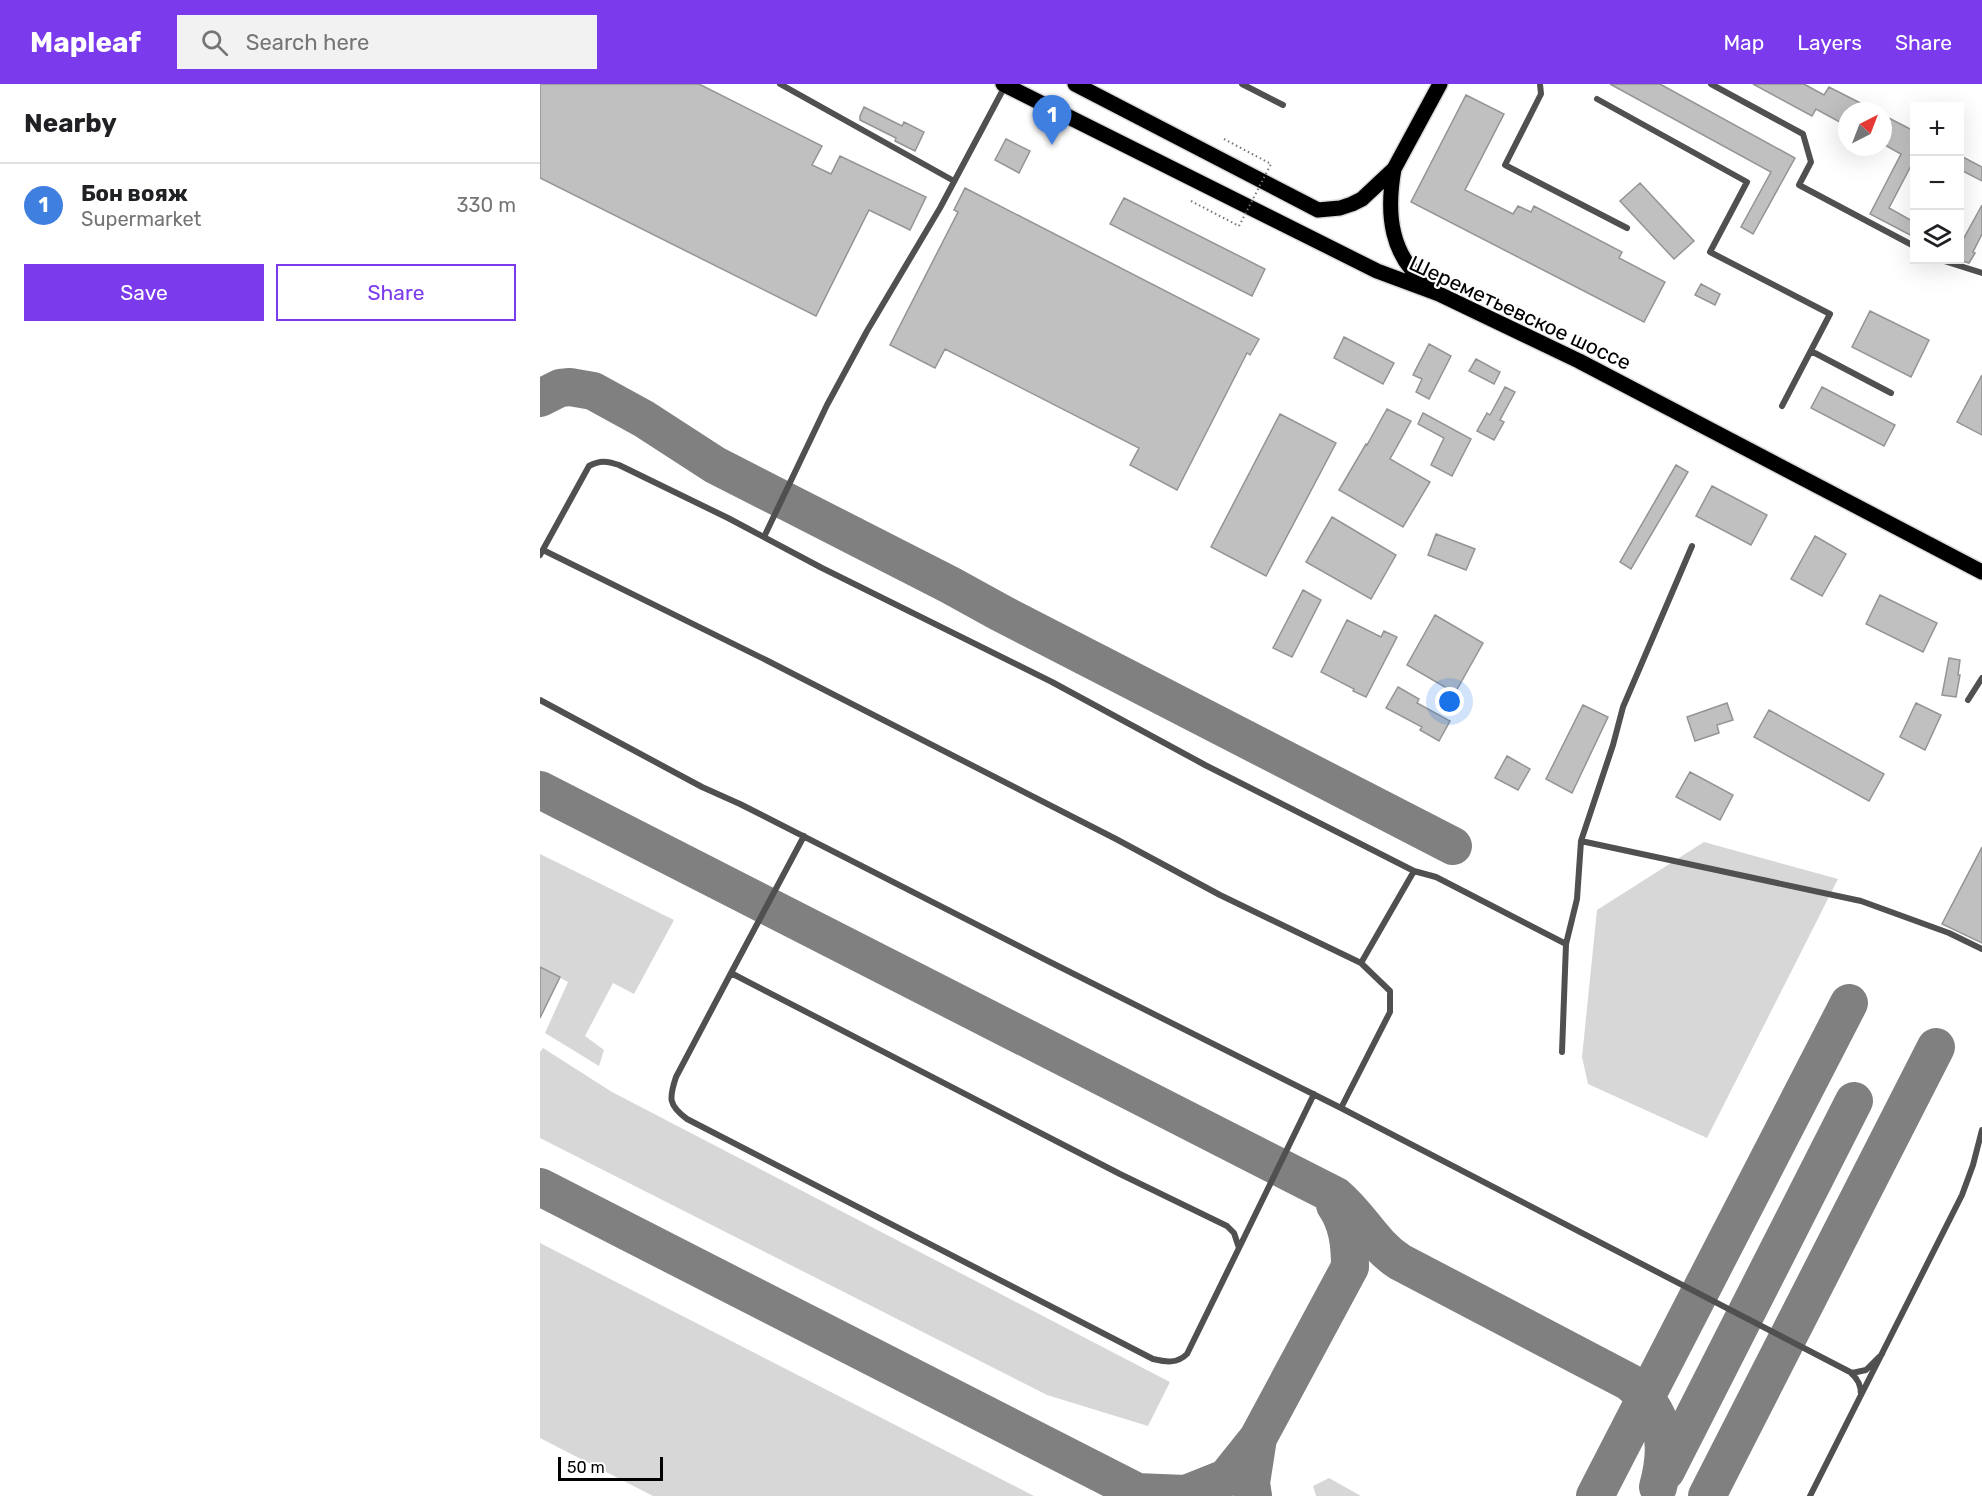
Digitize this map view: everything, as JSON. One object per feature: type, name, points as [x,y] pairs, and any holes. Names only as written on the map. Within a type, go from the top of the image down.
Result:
[{"type":"main road","points":[[1075,84],[1318,210],[1340,208],[1362,199],[1394,169],[1440,84]]},
{"type":"main road","name":"Шереметьевское шоссе","points":[[1004,85],[1377,271],[1439,294],[1579,361],[1982,572]]},
{"type":"main road","points":[[1394,169],[1390,192],[1393,234],[1410,268],[1439,294]]},
{"type":"lane","points":[[780,84],[954,181]]},
{"type":"lane","points":[[1242,84],[1283,105]]},
{"type":"lane","points":[[1540,84],[1541,94],[1505,165],[1627,228]]},
{"type":"lane","points":[[1711,84],[1803,134],[1811,162],[1799,185],[1910,244]]},
{"type":"lane","points":[[764,537],[827,405],[954,181],[1004,85]]},
{"type":"lane","points":[[1597,99],[1747,182],[1710,252],[1830,314],[1782,406]]},
{"type":"lane","points":[[1954,264],[1982,273]]},
{"type":"lane","points":[[1811,351],[1891,393]]},
{"type":"lane","points":[[1341,1108],[1390,1012],[1390,991],[1361,963],[1220,895],[1116,839],[766,660],[541,552],[589,466],[605,460],[666,488],[1052,682],[1205,765],[1414,871],[1436,877],[1566,944]]},
{"type":"lane","points":[[1562,1052],[1566,944],[1577,899],[1581,841],[1613,745],[1623,707],[1692,546]]},
{"type":"lane","points":[[1968,700],[1982,678]]},
{"type":"lane","points":[[540,700],[702,787],[804,836],[1314,1094],[1852,1373],[1861,1388],[1861,1395]]},
{"type":"lane","points":[[804,836],[676,1077],[671,1091],[672,1106],[687,1119],[1142,1353],[1164,1361],[1182,1359],[1187,1354],[1314,1094]]},
{"type":"lane","points":[[1581,841],[1861,901],[1949,933],[1982,949]]},
{"type":"lane","points":[[1361,963],[1414,871]]},
{"type":"lane","points":[[731,974],[1120,1174],[1227,1226],[1234,1233],[1239,1248]]},
{"type":"lane","points":[[1811,1496],[1962,1195],[1982,1130]]},
{"type":"lane","points":[[1852,1373],[1866,1370],[1882,1354]]},
{"type":"path","points":[[1191,201],[1239,225],[1271,164],[1224,139]]},
{"type":"shaded area","points":[[1704,842],[1838,879],[1707,1138],[1588,1084],[1582,1057],[1597,910]]},
{"type":"shaded area","points":[[540,854],[674,920],[634,994],[613,983],[585,1036],[604,1050],[599,1066],[545,1033],[568,982],[540,967]]},
{"type":"shaded area","points":[[543,1048],[612,1092],[1170,1382],[1148,1426],[1047,1395],[540,1138],[540,1052]]},
{"type":"shaded area","points":[[540,1243],[1034,1496],[653,1496],[540,1438]]},
{"type":"shaded area","points":[[1329,1478],[1361,1496],[1316,1496],[1313,1486]]},
{"type":"building","points":[[540,84],[699,84],[822,146],[812,165],[831,174],[840,156],[926,197],[910,230],[869,210],[816,316],[540,178]]},
{"type":"building","points":[[1610,84],[1660,84],[1795,158],[1753,234],[1741,227],[1771,172]]},
{"type":"building","points":[[1753,84],[1804,84],[1824,95],[1829,87],[1858,102],[1838,102],[1838,121],[1816,109],[1812,116]]},
{"type":"building","points":[[1466,95],[1504,114],[1465,190],[1513,214],[1518,206],[1531,212],[1534,206],[1622,252],[1619,258],[1665,282],[1644,322],[1411,202]]},
{"type":"building","points":[[864,107],[902,126],[904,122],[924,132],[915,151],[895,141],[896,138],[860,120]]},
{"type":"building","points":[[1892,120],[1910,129],[1910,168],[1889,208],[1910,220],[1910,235],[1870,214],[1901,154],[1892,149]]},
{"type":"building","points":[[1006,139],[1030,151],[1019,173],[995,160]]},
{"type":"building","points":[[1964,158],[1982,167],[1982,181],[1964,172]]},
{"type":"building","points":[[1640,183],[1694,241],[1674,259],[1620,201]]},
{"type":"building","points":[[965,188],[1259,339],[1250,355],[1247,353],[1177,490],[1130,465],[1139,448],[945,349],[935,368],[890,345],[958,212],[954,210]]},
{"type":"building","points":[[1124,198],[1265,269],[1252,296],[1110,224]]},
{"type":"building","points":[[1982,205],[1982,234],[1969,263],[1964,262],[1964,238]]},
{"type":"building","points":[[1701,284],[1720,294],[1715,305],[1695,295]]},
{"type":"building","points":[[1870,311],[1929,340],[1911,377],[1852,347]]},
{"type":"building","points":[[1344,337],[1394,363],[1383,384],[1334,358]]},
{"type":"building","points":[[1429,344],[1451,356],[1429,399],[1416,392],[1422,379],[1413,375]]},
{"type":"building","points":[[1476,359],[1500,372],[1494,384],[1469,371]]},
{"type":"building","points":[[1982,375],[1982,435],[1957,422]]},
{"type":"building","points":[[1505,387],[1515,392],[1500,420],[1504,422],[1494,440],[1477,431],[1487,413],[1490,415]]},
{"type":"building","points":[[1822,387],[1895,425],[1884,446],[1811,408]]},
{"type":"building","points":[[1387,409],[1411,421],[1390,459],[1430,482],[1403,527],[1339,490]]},
{"type":"building","points":[[1423,413],[1471,439],[1452,476],[1431,465],[1444,438],[1418,424]]},
{"type":"building","points":[[1280,414],[1336,443],[1266,576],[1211,547]]},
{"type":"building","points":[[1676,465],[1688,472],[1631,569],[1620,562]]},
{"type":"building","points":[[1712,486],[1767,515],[1751,545],[1696,516]]},
{"type":"building","points":[[1332,517],[1396,555],[1371,599],[1306,562]]},
{"type":"building","points":[[1436,534],[1475,549],[1466,570],[1428,555]]},
{"type":"building","points":[[1815,536],[1846,554],[1822,596],[1791,579]]},
{"type":"building","points":[[1303,590],[1321,600],[1292,657],[1273,648]]},
{"type":"building","points":[[1880,595],[1937,623],[1923,652],[1866,624]]},
{"type":"building","points":[[1435,615],[1483,643],[1455,693],[1407,665]]},
{"type":"building","points":[[1347,620],[1381,637],[1384,631],[1397,637],[1366,697],[1321,672]]},
{"type":"building","points":[[1949,658],[1960,660],[1956,697],[1942,695]]},
{"type":"building","points":[[1398,687],[1419,699],[1417,703],[1450,721],[1439,741],[1420,730],[1422,727],[1386,708]]},
{"type":"building","points":[[1727,703],[1733,720],[1717,725],[1719,733],[1695,741],[1687,717]]},
{"type":"building","points":[[1916,703],[1941,715],[1925,750],[1900,737]]},
{"type":"building","points":[[1583,705],[1608,717],[1572,793],[1546,779]]},
{"type":"building","points":[[1769,710],[1884,774],[1869,801],[1754,737]]},
{"type":"building","points":[[1507,756],[1530,769],[1518,790],[1495,778]]},
{"type":"building","points":[[1690,772],[1733,795],[1720,820],[1676,797]]},
{"type":"building","points":[[1982,847],[1982,943],[1942,924]]},
{"type":"building","points":[[540,967],[560,977],[540,1018]]},
{"type":"taxiway","points":[[540,398],[560,388],[570,387],[593,391],[644,419],[715,465],[1453,846]]},
{"type":"taxiway","points":[[540,790],[1336,1196],[1374,1239],[1400,1262],[1629,1382],[1650,1405],[1662,1429],[1664,1456],[1658,1487]]},
{"type":"taxiway","points":[[1595,1496],[1849,1003]]},
{"type":"taxiway","points":[[1707,1496],[1936,1047]]},
{"type":"taxiway","points":[[1666,1471],[1854,1101]]},
{"type":"taxiway","points":[[540,1187],[1145,1496]]},
{"type":"taxiway","points":[[1136,1492],[1186,1494],[1226,1478],[1258,1438],[1350,1267],[1347,1235],[1343,1220],[1335,1205]]},
{"type":"taxiway","points":[[1253,1496],[1251,1483],[1258,1438]]},
{"type":"place","name":"Бон вояж","points":[[1052,145]]}]
